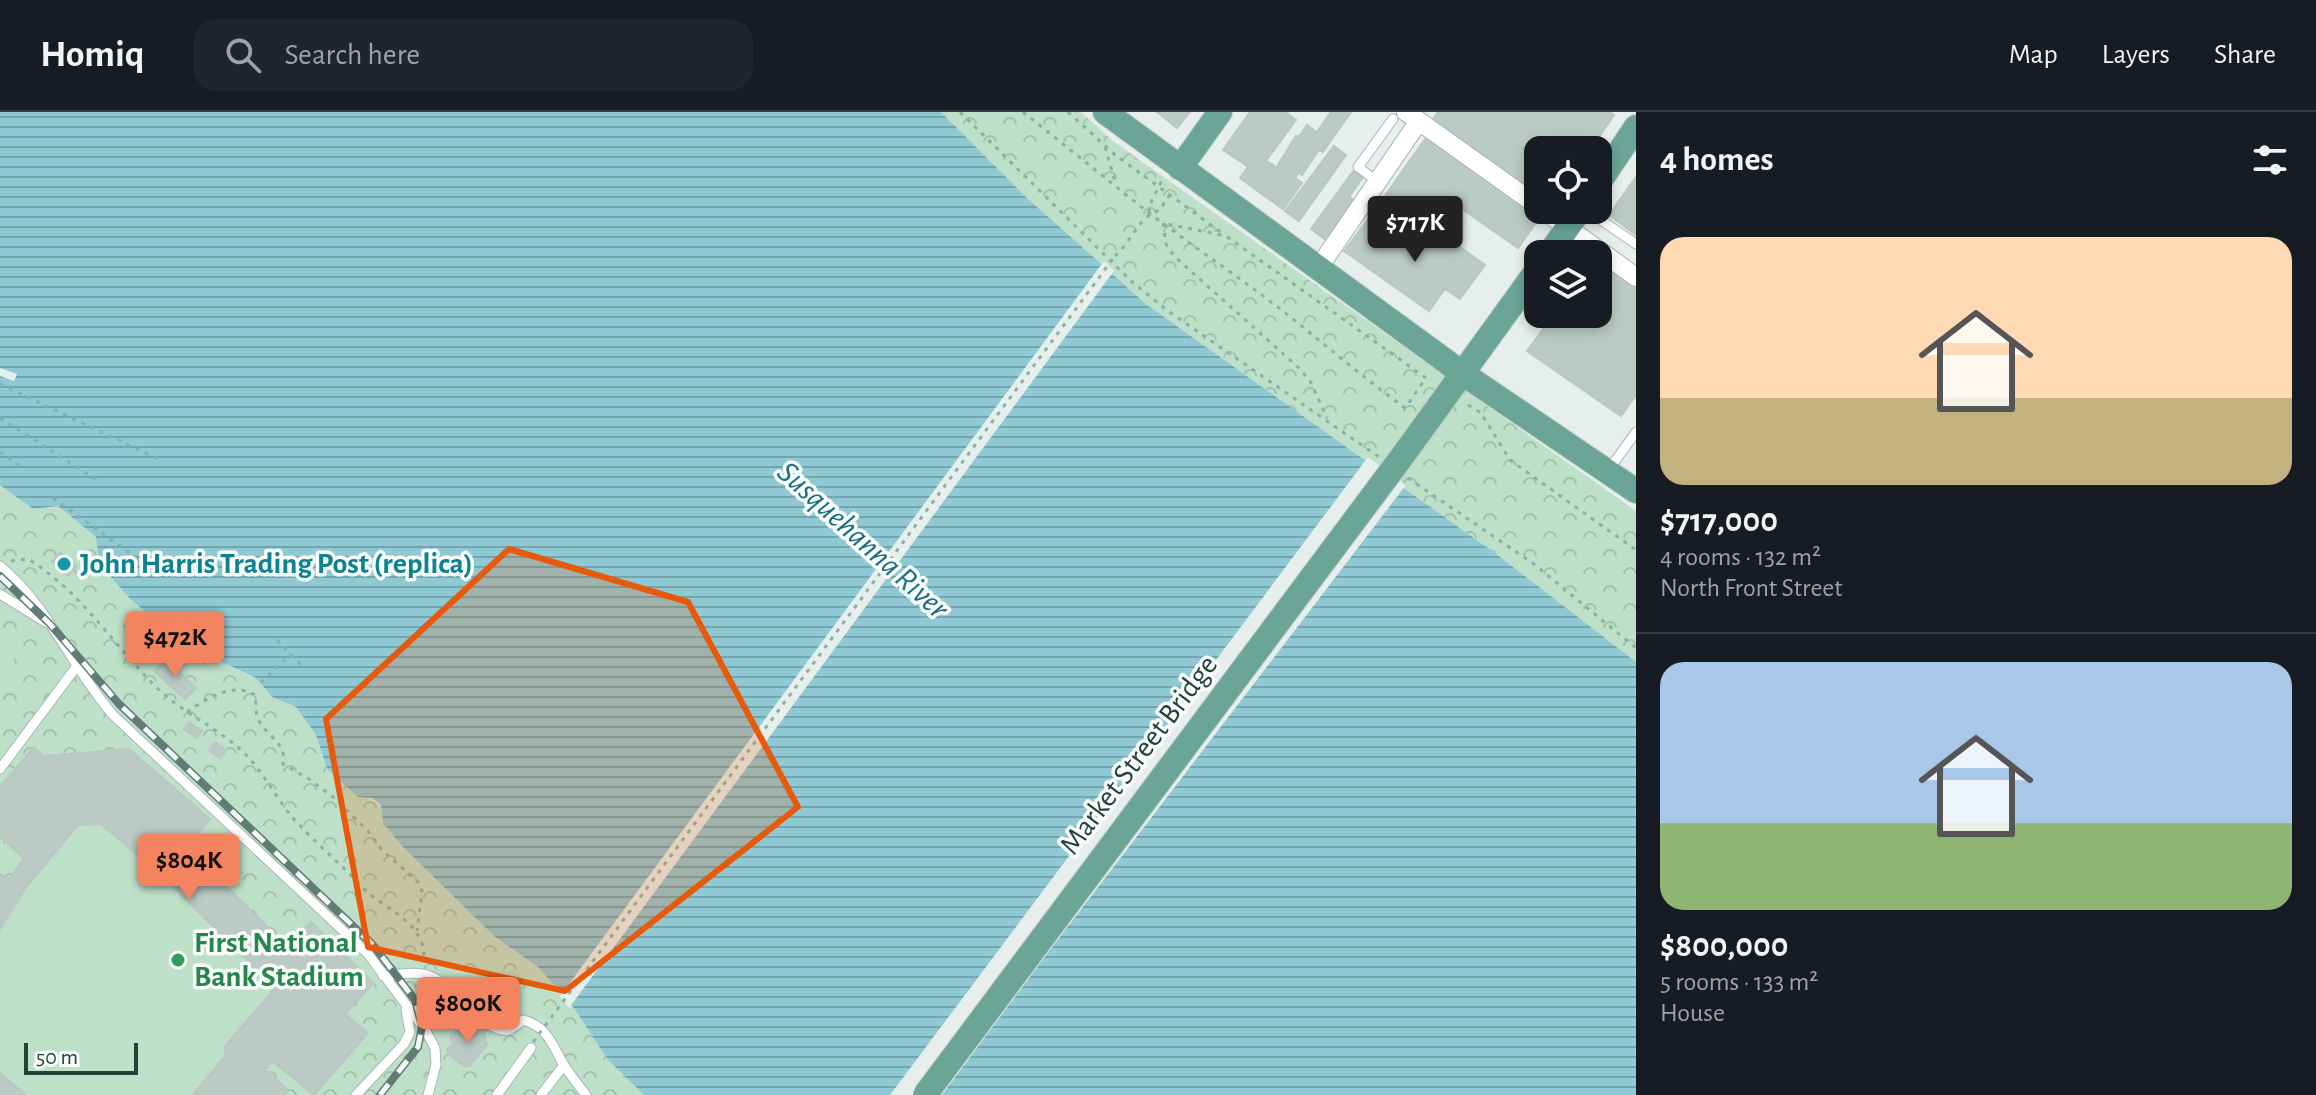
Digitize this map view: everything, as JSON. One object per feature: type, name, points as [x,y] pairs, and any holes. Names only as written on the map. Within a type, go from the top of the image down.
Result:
[{"type":"main road","points":[[1105,112],[1172,172],[1319,267],[1462,373],[1636,491]]},
{"type":"main road","points":[[1172,172],[1220,112]]},
{"type":"main road","points":[[1612,163],[1636,127]]},
{"type":"main road","points":[[1560,240],[1572,224]]},
{"type":"main road","name":"Market Street Bridge","points":[[925,1095],[1404,464],[1462,373],[1524,288]]},
{"type":"street","points":[[1319,267],[1378,182],[1406,117],[1524,197]]},
{"type":"street","points":[[1586,224],[1636,277]]},
{"type":"lane","points":[[1378,182],[1358,167],[1406,117]]},
{"type":"lane","points":[[1595,224],[1636,244]]},
{"type":"lane","points":[[1608,471],[1636,432]]},
{"type":"lane","points":[[3,564],[34,599],[95,694],[113,715],[368,954],[435,1048],[436,1065],[428,1095]]},
{"type":"lane","points":[[0,594],[50,624]]},
{"type":"lane","points":[[0,769],[77,666]]},
{"type":"lane","points":[[383,976],[422,974],[435,977],[494,1028],[508,1030],[523,1020],[533,1023],[550,1036],[564,1065],[586,1095]]},
{"type":"lane","points":[[356,1095],[404,1044],[410,1032],[404,1003]]},
{"type":"lane","points":[[497,1095],[532,1045]]},
{"type":"lane","points":[[541,1095],[564,1065]]},
{"type":"path","points":[[960,112],[1131,281],[1168,311],[1378,457]]},
{"type":"path","points":[[1023,112],[1149,213],[1258,292],[1405,408],[1426,378],[1411,364],[1226,236],[1105,147],[1068,112]]},
{"type":"path","points":[[1105,147],[1115,185]]},
{"type":"path","points":[[532,1045],[1122,250],[1149,213],[1150,201],[1172,172]]},
{"type":"path","points":[[1149,213],[1160,210],[1170,194]]},
{"type":"path","points":[[1163,223],[1166,244],[1174,256],[1299,368],[1310,381],[1329,421]]},
{"type":"path","points":[[1163,223],[1226,236]]},
{"type":"path","points":[[0,384],[158,459]]},
{"type":"path","points":[[1468,405],[1481,413],[1510,460],[1636,550]]},
{"type":"path","points":[[0,418],[100,482]]},
{"type":"path","points":[[0,452],[21,467]]},
{"type":"path","points":[[1404,464],[1534,564],[1636,648]]},
{"type":"path","points":[[53,498],[148,566]]},
{"type":"path","points":[[3,564],[28,559],[55,577],[90,610],[156,687],[244,753],[308,833],[368,894],[417,931],[424,945],[422,974]]},
{"type":"path","points":[[277,640],[305,669]]},
{"type":"path","points":[[261,683],[290,654]]},
{"type":"path","points":[[187,712],[230,690],[248,690],[255,695],[258,720],[281,747],[285,755],[283,764],[309,779],[343,806],[382,850],[419,883],[422,892],[417,931]]},
{"type":"highlighted area","points":[[509,549],[688,602],[798,807],[565,991],[368,947],[326,719]]},
{"type":"green space","points":[[941,112],[1081,112],[1113,141],[1636,511],[1636,662],[1499,556],[1146,304],[1026,197]]},
{"type":"green space","points":[[0,485],[33,509],[58,506],[96,537],[99,564],[133,602],[196,650],[256,678],[272,697],[296,707],[316,735],[327,769],[381,806],[383,823],[401,845],[495,937],[538,967],[571,1004],[608,1060],[644,1095],[0,1095]]},
{"type":"green space","points":[[0,629],[24,643],[0,683]]},
{"type":"green space","name":"First National Bank Stadium","points":[[101,824],[157,871],[275,988],[224,1046],[226,1055],[193,1095],[26,1095],[0,1073],[0,929],[27,886],[78,825]]},
{"type":"water","name":"Susquehanna River","points":[[0,112],[941,112],[1026,197],[1146,304],[1499,556],[1636,662],[1636,1095],[644,1095],[608,1060],[571,1004],[538,967],[495,937],[401,845],[383,823],[381,805],[372,798],[358,797],[327,769],[316,735],[296,707],[272,697],[256,678],[196,650],[133,602],[99,564],[96,537],[58,506],[33,509],[0,485],[0,376],[14,381],[17,374],[0,368]]},
{"type":"pier","points":[[1104,261],[1114,271],[569,1008],[560,996]]},
{"type":"pier","points":[[1368,457],[1406,485],[942,1095],[890,1095]]},
{"type":"building","points":[[1157,112],[1190,112],[1177,128]]},
{"type":"building","points":[[1250,112],[1285,112],[1247,166],[1223,150]]},
{"type":"building","points":[[1331,112],[1351,112],[1323,152],[1319,150],[1302,175],[1299,173],[1295,178],[1302,183],[1283,209],[1269,199]]},
{"type":"building","points":[[1438,112],[1530,112],[1494,163],[1433,119]]},
{"type":"building","points":[[1530,112],[1610,112],[1614,115],[1600,136],[1524,136],[1524,183],[1494,163]]},
{"type":"building","points":[[1287,113],[1296,120],[1266,161],[1273,165],[1255,189],[1240,178]]},
{"type":"building","points":[[1307,125],[1316,132],[1269,199],[1255,189],[1273,165],[1276,168],[1296,136],[1299,137]]},
{"type":"building","points":[[1425,139],[1481,176],[1422,256],[1370,217]]},
{"type":"building","points":[[1334,146],[1346,155],[1299,221],[1285,211]]},
{"type":"building","points":[[1354,170],[1363,177],[1342,214],[1347,217],[1329,242],[1311,229]]},
{"type":"building","points":[[1483,172],[1524,201],[1524,224],[1535,224],[1518,248],[1458,206]]},
{"type":"building","points":[[1636,177],[1636,235],[1612,217],[1612,211]]},
{"type":"building","points":[[1370,217],[1422,256],[1439,232],[1485,265],[1460,299],[1445,289],[1429,311],[1344,251]]},
{"type":"building","points":[[1612,266],[1636,284],[1636,395],[1621,416],[1527,351],[1544,328],[1612,328]]},
{"type":"building","name":"John Harris Trading Post (replica)","points":[[60,552],[77,566],[68,576],[52,562]]},
{"type":"building","points":[[165,659],[196,688],[185,699],[154,671]]},
{"type":"building","points":[[189,722],[202,731],[197,738],[184,729]]},
{"type":"building","points":[[215,742],[226,750],[220,758],[209,750]]},
{"type":"building","points":[[34,747],[44,756],[129,749],[210,819],[186,847],[287,946],[311,922],[374,983],[345,1014],[368,1033],[314,1095],[272,1061],[266,1069],[244,1050],[208,1095],[193,1095],[226,1055],[224,1047],[275,988],[157,871],[101,824],[78,825],[27,886],[0,929],[0,874],[9,879],[24,858],[0,837],[0,787]]},
{"type":"building","points":[[481,1023],[488,1028],[484,1033],[487,1045],[470,1066],[465,1067],[448,1054],[447,1049],[453,1043],[450,1037],[455,1031],[462,1032],[472,1025],[476,1028]]},
{"type":"building","points":[[244,1051],[287,1089],[282,1095],[209,1095]]},
{"type":"building","points":[[0,1073],[26,1095],[0,1095]]},
{"type":"railway","points":[[0,576],[50,624],[119,704],[373,945],[415,1000],[422,1026],[418,1047],[380,1095]]},
{"type":"place","name":"John Harris Trading Post (replica)","points":[[64,564]]},
{"type":"place","name":"First National Bank Stadium","points":[[178,960]]}]
